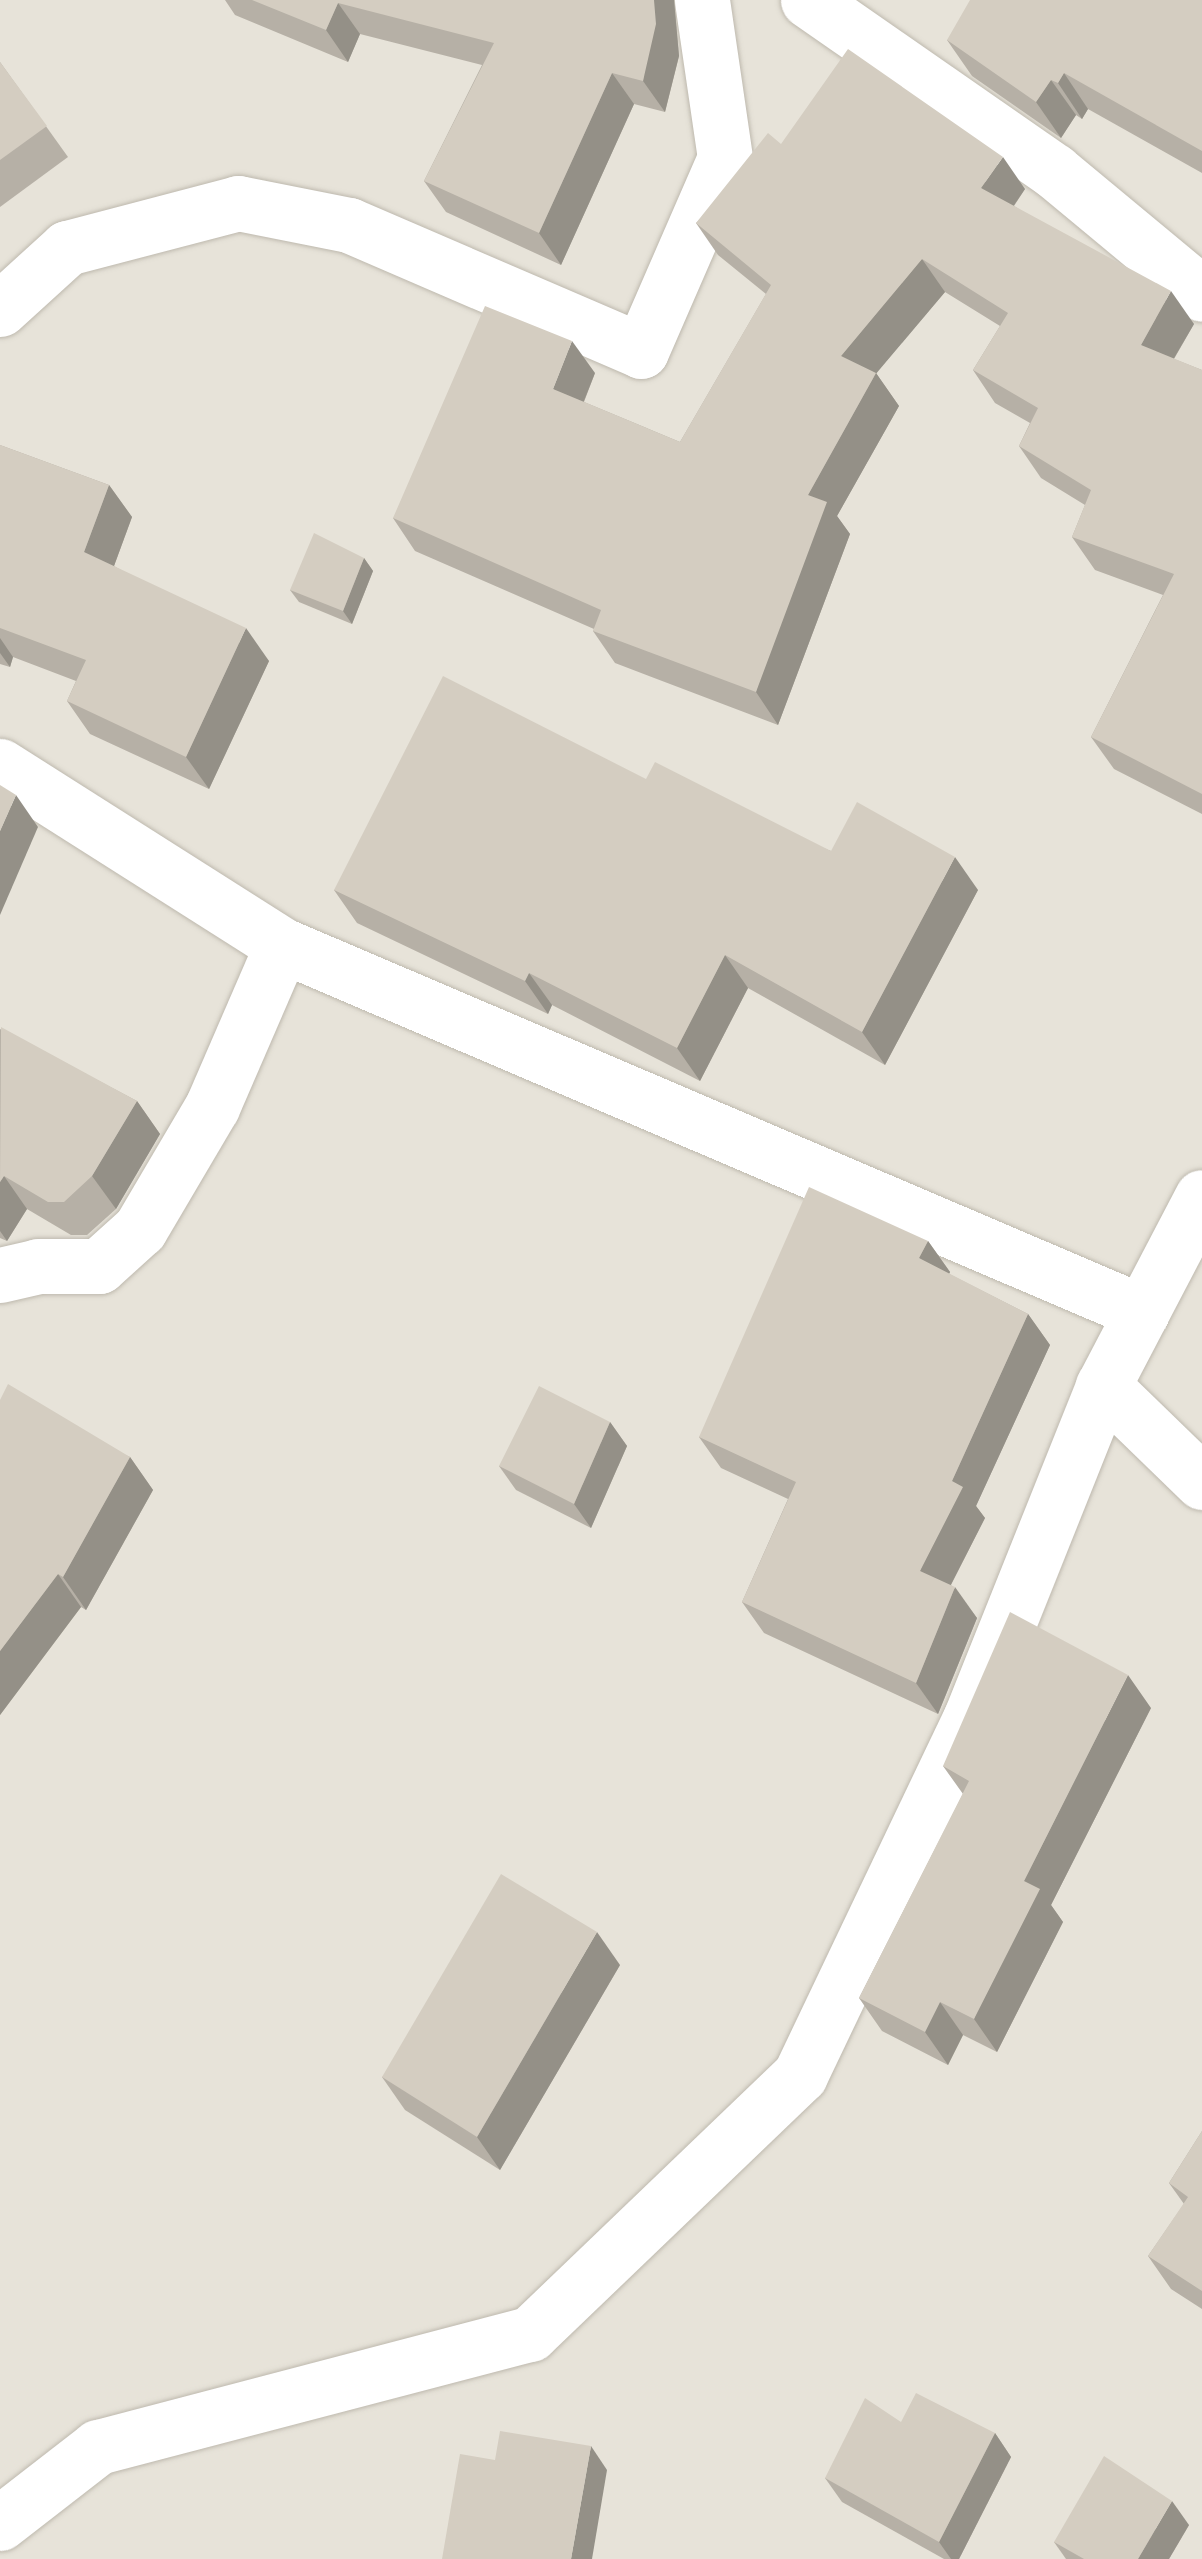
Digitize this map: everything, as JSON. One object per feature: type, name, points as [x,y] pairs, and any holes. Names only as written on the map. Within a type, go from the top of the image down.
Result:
[{"type":"street","points":[[0,309],[67,248],[238,203],[349,225],[641,351],[725,158],[702,0]]},
{"type":"street","points":[[808,0],[1054,172],[1202,294]]},
{"type":"street","points":[[0,766],[282,945],[1142,1312]]},
{"type":"street","points":[[0,1275],[38,1266],[99,1266],[140,1229],[212,1107],[282,945]]},
{"type":"street","points":[[0,2522],[98,2447],[530,2334],[738,2140],[800,2075],[970,1719],[1103,1386],[1202,1198]]},
{"type":"street","points":[[1103,1386],[1202,1482]]},
{"type":"shaded area","points":[[0,0],[1202,0],[1202,2559],[0,2559]]},
{"type":"building","points":[[252,0],[654,0],[656,24],[643,81],[612,73],[539,233],[424,181],[494,43],[338,3],[326,30]]},
{"type":"building","points":[[970,0],[1202,0],[1202,151],[1064,73],[1058,83],[1051,80],[1036,102],[947,40]]},
{"type":"building","points":[[848,49],[1003,157],[981,188],[1171,291],[1141,345],[1202,370],[1202,794],[1091,737],[1174,574],[1072,537],[1091,490],[1019,446],[1038,408],[973,370],[1008,313],[922,259],[841,356],[876,373],[808,495],[827,502],[756,692],[593,631],[601,610],[393,518],[485,306],[572,341],[553,389],[680,442],[771,285],[696,223],[768,133],[781,144]]},
{"type":"building","points":[[0,62],[47,126],[0,160]]},
{"type":"building","points":[[0,445],[109,485],[84,552],[246,628],[186,757],[67,701],[86,660],[0,628]]},
{"type":"building","points":[[314,533],[364,558],[343,611],[290,590]]},
{"type":"building","points":[[443,676],[646,779],[655,762],[831,851],[857,802],[955,857],[862,1032],[725,955],[677,1048],[529,973],[525,981],[334,890]]},
{"type":"building","points":[[0,785],[16,795],[0,831]]},
{"type":"building","points":[[1,1027],[137,1101],[92,1176],[64,1202],[48,1202],[4,1176],[0,1182]]},
{"type":"building","points":[[809,1187],[928,1241],[919,1258],[1028,1314],[952,1481],[963,1487],[920,1571],[955,1587],[916,1683],[742,1602],[796,1482],[699,1437]]},
{"type":"building","points":[[8,1384],[130,1457],[63,1577],[58,1574],[0,1651],[0,1400]]},
{"type":"building","points":[[539,1386],[610,1422],[574,1504],[499,1466]]},
{"type":"building","points":[[1010,1612],[1128,1675],[1024,1881],[1040,1889],[974,2019],[940,2002],[925,2032],[859,1998],[969,1781],[943,1766]]},
{"type":"building","points":[[501,1874],[597,1932],[477,2137],[382,2077]]},
{"type":"building","points":[[1202,2131],[1202,2291],[1148,2256],[1188,2197],[1169,2183]]},
{"type":"building","points":[[916,2393],[995,2433],[939,2542],[825,2478],[865,2398],[901,2422]]},
{"type":"building","points":[[500,2431],[591,2446],[571,2559],[442,2559],[460,2454],[495,2460]]},
{"type":"building","points":[[1104,2456],[1172,2501],[1138,2559],[1084,2559],[1054,2542]]}]
